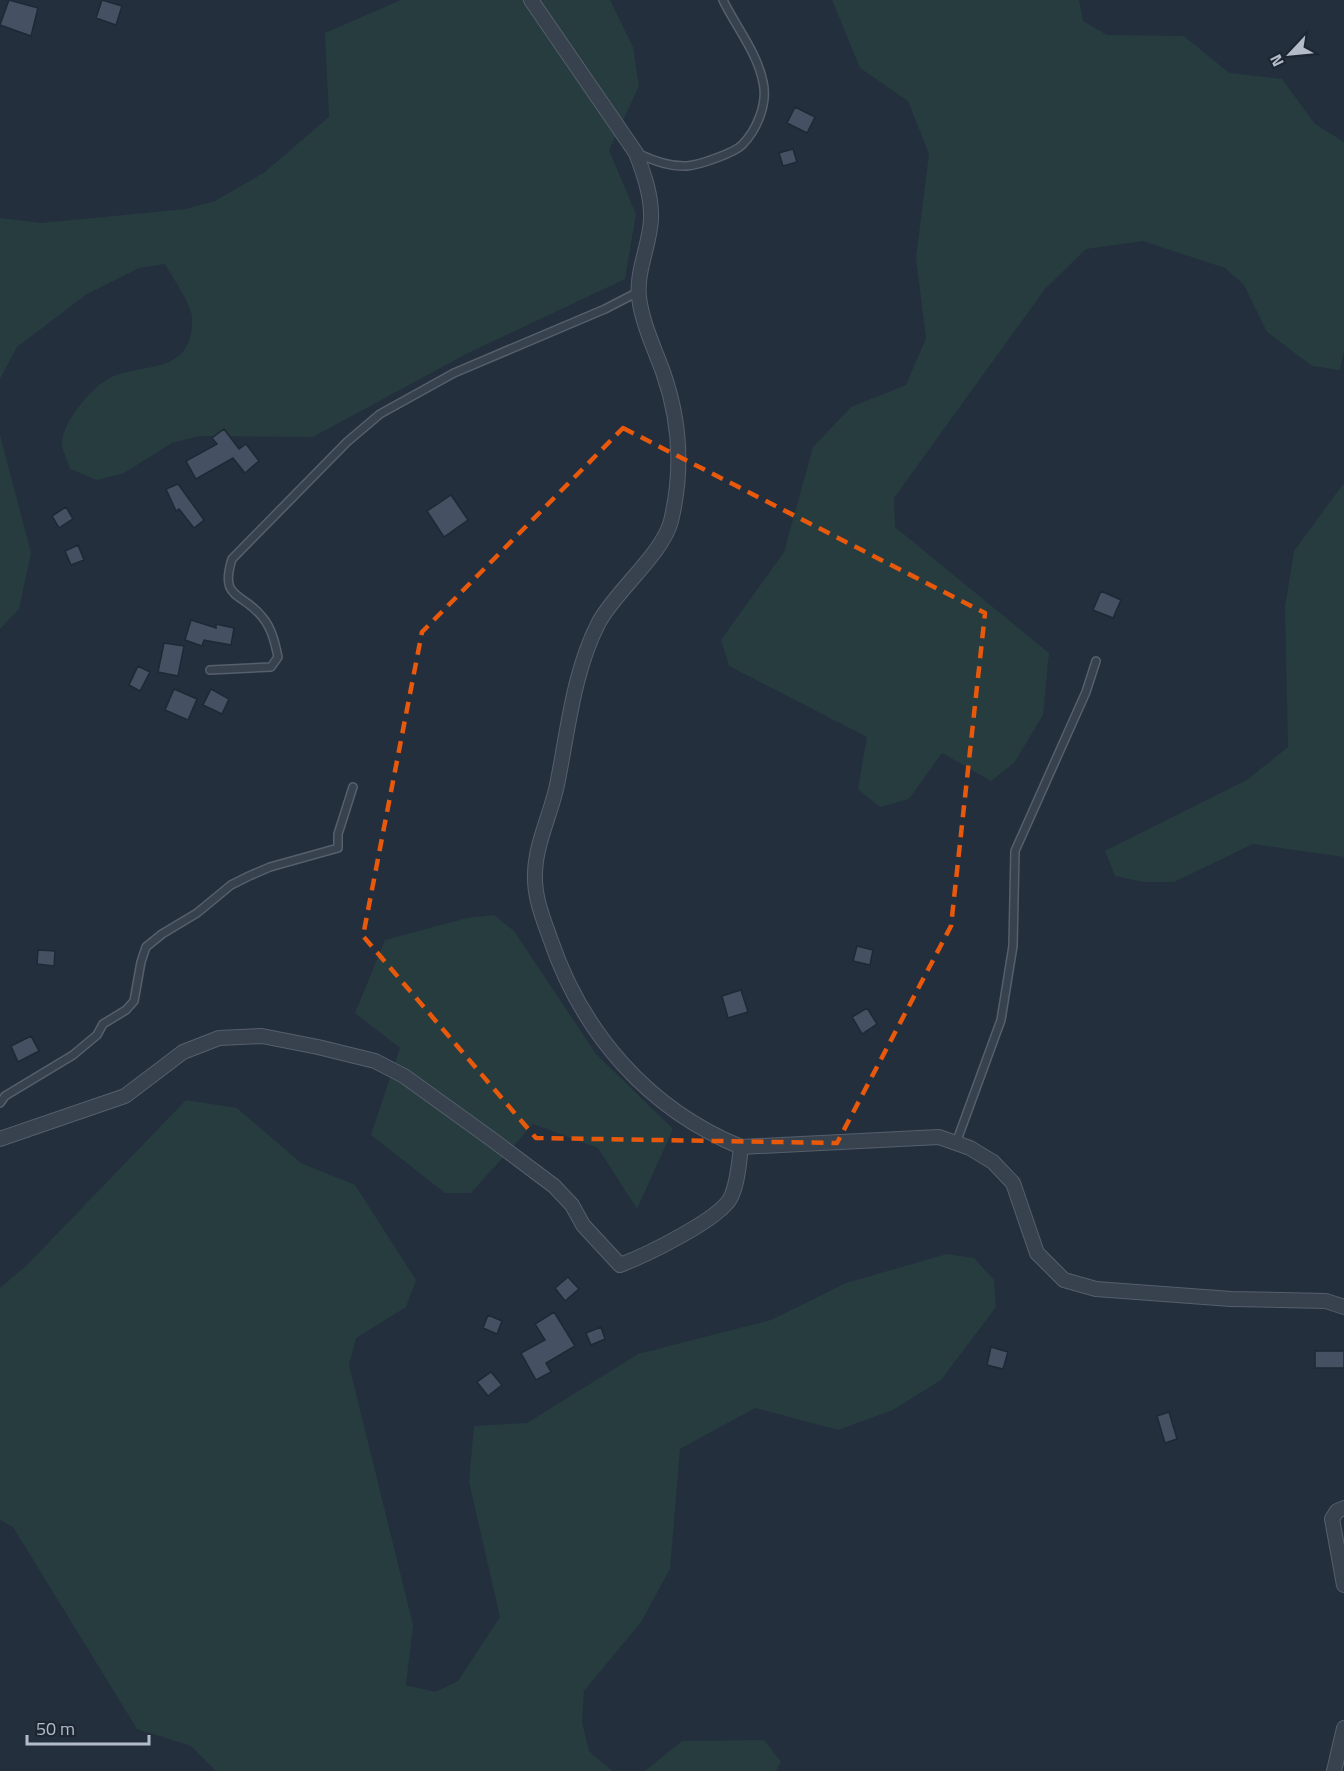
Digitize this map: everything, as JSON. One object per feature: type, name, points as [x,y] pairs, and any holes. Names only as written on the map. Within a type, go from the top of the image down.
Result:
[{"type":"street","points":[[531,0],[636,153],[646,178],[651,219],[638,292],[648,335],[664,374],[676,420],[680,472],[670,525],[644,565],[613,601],[599,623],[578,678],[564,740],[557,786],[542,833],[535,871],[536,898],[560,968],[582,1012],[648,1091],[680,1116],[713,1135],[741,1147],[939,1137],[970,1148],[993,1162],[1013,1183],[1037,1253],[1064,1280],[1096,1289],[1231,1299],[1326,1301],[1344,1307]]},
{"type":"street","points":[[0,1139],[125,1096],[183,1052],[219,1038],[262,1036],[318,1047],[375,1061],[404,1076],[554,1186],[572,1205],[583,1225],[620,1265],[645,1256],[689,1232],[730,1200],[738,1173],[741,1147]]},
{"type":"street","points":[[1344,1508],[1337,1511],[1332,1519],[1344,1585]]},
{"type":"street","points":[[1334,1771],[1344,1728]]},
{"type":"lane","points":[[636,153],[659,164],[687,166],[716,158],[742,146],[761,115],[764,84],[751,47],[723,0]]},
{"type":"lane","points":[[210,670],[271,666],[278,657],[274,639],[263,617],[230,588],[226,577],[232,559],[347,442],[380,414],[454,373],[605,309],[638,292]]},
{"type":"lane","points":[[956,1143],[1001,1020],[1013,946],[1015,851],[1086,692],[1096,661]]},
{"type":"lane","points":[[0,1103],[5,1096],[79,1051],[97,1035],[103,1024],[126,1011],[134,1001],[146,947],[162,934],[197,913],[231,885],[249,876],[270,867],[338,848],[338,834],[353,787]]},
{"type":"highlighted area","points":[[623,428],[985,613],[951,926],[837,1143],[536,1138],[363,936],[422,632]]},
{"type":"green space","points":[[401,0],[610,0],[633,47],[639,86],[609,150],[636,214],[625,279],[468,353],[313,437],[199,436],[172,443],[124,473],[97,480],[70,469],[62,443],[68,424],[81,404],[106,380],[114,376],[154,367],[177,357],[185,348],[191,335],[191,312],[165,264],[139,268],[87,294],[17,347],[0,379],[0,218],[41,223],[186,209],[215,201],[265,172],[329,117],[325,33]]},
{"type":"green space","points":[[832,0],[1079,0],[1083,21],[1107,35],[1184,36],[1229,73],[1282,79],[1315,124],[1344,142],[1344,350],[1340,370],[1312,366],[1267,332],[1244,285],[1225,268],[1143,241],[1086,249],[1045,289],[894,498],[895,527],[1049,653],[1043,715],[1014,763],[991,781],[942,753],[909,799],[880,807],[858,789],[867,737],[729,666],[721,640],[784,552],[813,447],[851,407],[906,385],[926,338],[916,258],[929,154],[908,101],[860,68]]},
{"type":"green space","points":[[0,435],[31,553],[19,609],[0,629]]},
{"type":"green space","points":[[1344,483],[1344,857],[1253,844],[1174,882],[1144,882],[1115,876],[1105,851],[1247,780],[1288,747],[1285,607],[1294,551]]},
{"type":"green space","points":[[494,915],[514,931],[596,1054],[673,1129],[637,1209],[598,1148],[533,1124],[471,1193],[445,1193],[371,1135],[400,1048],[355,1013],[385,940],[467,918]]},
{"type":"green space","points":[[186,1100],[237,1108],[301,1163],[355,1185],[416,1280],[406,1307],[356,1338],[349,1365],[413,1625],[406,1685],[435,1692],[458,1681],[500,1617],[469,1482],[474,1426],[527,1423],[638,1354],[771,1320],[846,1283],[947,1254],[974,1258],[994,1280],[996,1307],[941,1380],[893,1410],[838,1430],[755,1408],[680,1449],[670,1569],[641,1622],[584,1691],[582,1722],[589,1751],[612,1771],[216,1771],[191,1746],[137,1729],[13,1527],[0,1520],[0,1288],[26,1266]]},
{"type":"green space","points":[[764,1740],[781,1762],[776,1771],[645,1771],[682,1741]]},
{"type":"building","points":[[9,0],[38,8],[31,36],[0,25]]},
{"type":"building","points":[[102,0],[122,6],[116,25],[96,18]]},
{"type":"building","points":[[795,107],[815,117],[807,133],[787,123]]},
{"type":"building","points":[[793,149],[797,162],[783,166],[779,153]]},
{"type":"building","points":[[224,429],[239,449],[246,444],[259,461],[245,473],[233,458],[196,479],[186,461],[217,444],[212,438]]},
{"type":"building","points":[[178,484],[204,520],[194,528],[179,509],[176,511],[166,489]]},
{"type":"building","points":[[451,495],[468,520],[444,537],[427,511]]},
{"type":"building","points":[[66,507],[73,519],[59,528],[52,516]]},
{"type":"building","points":[[78,545],[84,560],[71,565],[65,551]]},
{"type":"building","points":[[1101,591],[1121,600],[1113,618],[1093,610]]},
{"type":"building","points":[[191,620],[216,628],[216,624],[234,628],[231,645],[204,640],[202,646],[185,640]]},
{"type":"building","points":[[164,643],[184,646],[178,676],[158,672]]},
{"type":"building","points":[[138,666],[150,672],[140,691],[129,685]]},
{"type":"building","points":[[174,689],[197,699],[188,720],[165,710]]},
{"type":"building","points":[[211,689],[229,699],[222,714],[203,705]]},
{"type":"building","points":[[857,946],[873,950],[870,965],[853,961]]},
{"type":"building","points":[[38,950],[55,951],[54,966],[37,964]]},
{"type":"building","points":[[741,990],[748,1012],[728,1018],[722,996]]},
{"type":"building","points":[[867,1008],[877,1024],[862,1034],[852,1017]]},
{"type":"building","points":[[31,1036],[39,1051],[18,1062],[11,1046]]},
{"type":"building","points":[[568,1277],[579,1289],[565,1301],[555,1288]]},
{"type":"building","points":[[554,1312],[575,1346],[546,1363],[551,1372],[536,1380],[521,1353],[545,1340],[535,1324]]},
{"type":"building","points":[[488,1315],[502,1321],[497,1334],[483,1328]]},
{"type":"building","points":[[601,1327],[605,1339],[591,1345],[586,1333]]},
{"type":"building","points":[[991,1347],[1008,1352],[1003,1369],[987,1365]]},
{"type":"building","points":[[1315,1351],[1344,1351],[1344,1368],[1315,1368]]},
{"type":"building","points":[[491,1372],[502,1385],[488,1396],[477,1382]]},
{"type":"building","points":[[1169,1412],[1177,1439],[1165,1443],[1157,1416]]}]
